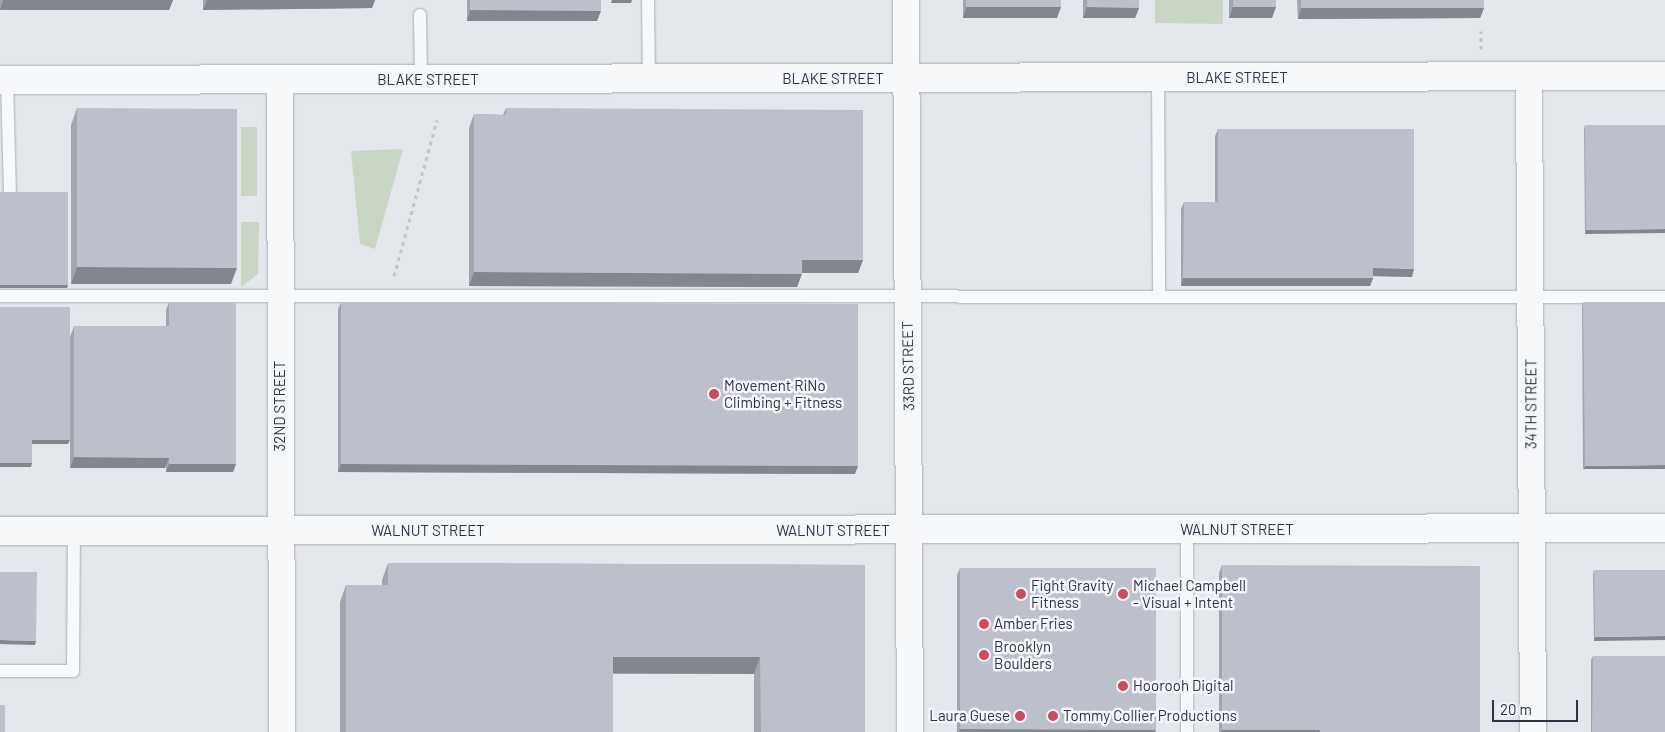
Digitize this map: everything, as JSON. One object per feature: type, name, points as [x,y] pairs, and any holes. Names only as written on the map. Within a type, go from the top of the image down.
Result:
[{"type":"street","name":"33RD STREET","points":[[906,0],[910,732]]},
{"type":"street","name":"BLAKE STREET","points":[[4,80],[649,80],[1665,76]]},
{"type":"street","name":"34TH STREET","points":[[1530,77],[1533,732]]},
{"type":"street","name":"32ND STREET","points":[[280,80],[282,732]]},
{"type":"street","name":"WALNUT STREET","points":[[0,531],[1665,528]]},
{"type":"lane","points":[[648,0],[649,80]]},
{"type":"lane","points":[[420,15],[421,80]]},
{"type":"lane","points":[[1158,78],[1159,296]]},
{"type":"lane","points":[[4,80],[10,196]]},
{"type":"lane","points":[[0,296],[1665,297]]},
{"type":"lane","points":[[1186,732],[1187,530]]},
{"type":"lane","points":[[0,671],[73,671],[74,531]]},
{"type":"path","points":[[388,296],[437,120]]},
{"type":"green space","points":[[1155,0],[1223,0],[1223,24],[1155,23]]},
{"type":"green space","points":[[241,127],[257,127],[257,196],[241,196]]},
{"type":"green space","points":[[403,149],[375,249],[360,244],[351,151]]},
{"type":"green space","points":[[241,222],[259,222],[258,274],[241,287]]},
{"type":"building","points":[[470,0],[601,0],[601,11],[470,10]]},
{"type":"building","points":[[966,0],[1061,0],[1061,7],[966,7]]},
{"type":"building","points":[[1087,0],[1139,0],[1139,8],[1087,7]]},
{"type":"building","points":[[1233,0],[1276,0],[1276,7],[1233,7]]},
{"type":"building","points":[[1301,0],[1484,0],[1484,8],[1301,8]]},
{"type":"building","points":[[77,108],[237,109],[237,268],[77,267]]},
{"type":"building","points":[[506,108],[863,110],[863,260],[802,260],[802,274],[474,272],[474,114],[506,115]]},
{"type":"building","points":[[1585,125],[1665,125],[1665,229],[1586,230]]},
{"type":"building","points":[[1218,129],[1414,129],[1414,269],[1373,268],[1373,278],[1183,278],[1184,202],[1218,202]]},
{"type":"building","points":[[0,192],[68,192],[68,285],[0,285]]},
{"type":"building","points":[[169,302],[236,303],[236,464],[169,464]]},
{"type":"building","points":[[341,302],[858,304],[858,466],[341,464]]},
{"type":"building","points":[[1583,302],[1665,302],[1665,465],[1585,466]]},
{"type":"building","points":[[0,307],[70,307],[70,440],[32,440],[32,463],[0,463]]},
{"type":"building","points":[[74,326],[169,326],[169,458],[74,457]]},
{"type":"building","points":[[388,563],[865,565],[865,732],[761,732],[760,657],[613,657],[613,732],[346,732],[346,585],[388,585]]},
{"type":"building","points":[[1222,565],[1480,566],[1480,732],[1222,730]]},
{"type":"building","points":[[960,568],[1156,568],[1156,730],[960,729]]},
{"type":"building","points":[[1594,570],[1665,570],[1665,636],[1595,637]]},
{"type":"building","points":[[0,572],[37,572],[36,641],[0,640]]},
{"type":"building","points":[[1593,656],[1665,656],[1665,732],[1592,732]]},
{"type":"building","points":[[0,705],[5,705],[5,732],[0,732]]},
{"type":"place","name":"Movement RiNo Climbing + Fitness","points":[[714,394]]},
{"type":"place","name":"Fight Gravity Fitness","points":[[1021,594]]},
{"type":"place","name":"Michael Campbell - Visual + Intent","points":[[1123,594]]},
{"type":"place","name":"Amber Fries","points":[[984,624]]},
{"type":"place","name":"Brooklyn Boulders","points":[[984,655]]},
{"type":"place","name":"Hoorooh Digital","points":[[1123,686]]},
{"type":"place","name":"Laura Guese","points":[[1020,716]]},
{"type":"place","name":"Tommy Collier Productions","points":[[1053,716]]}]
